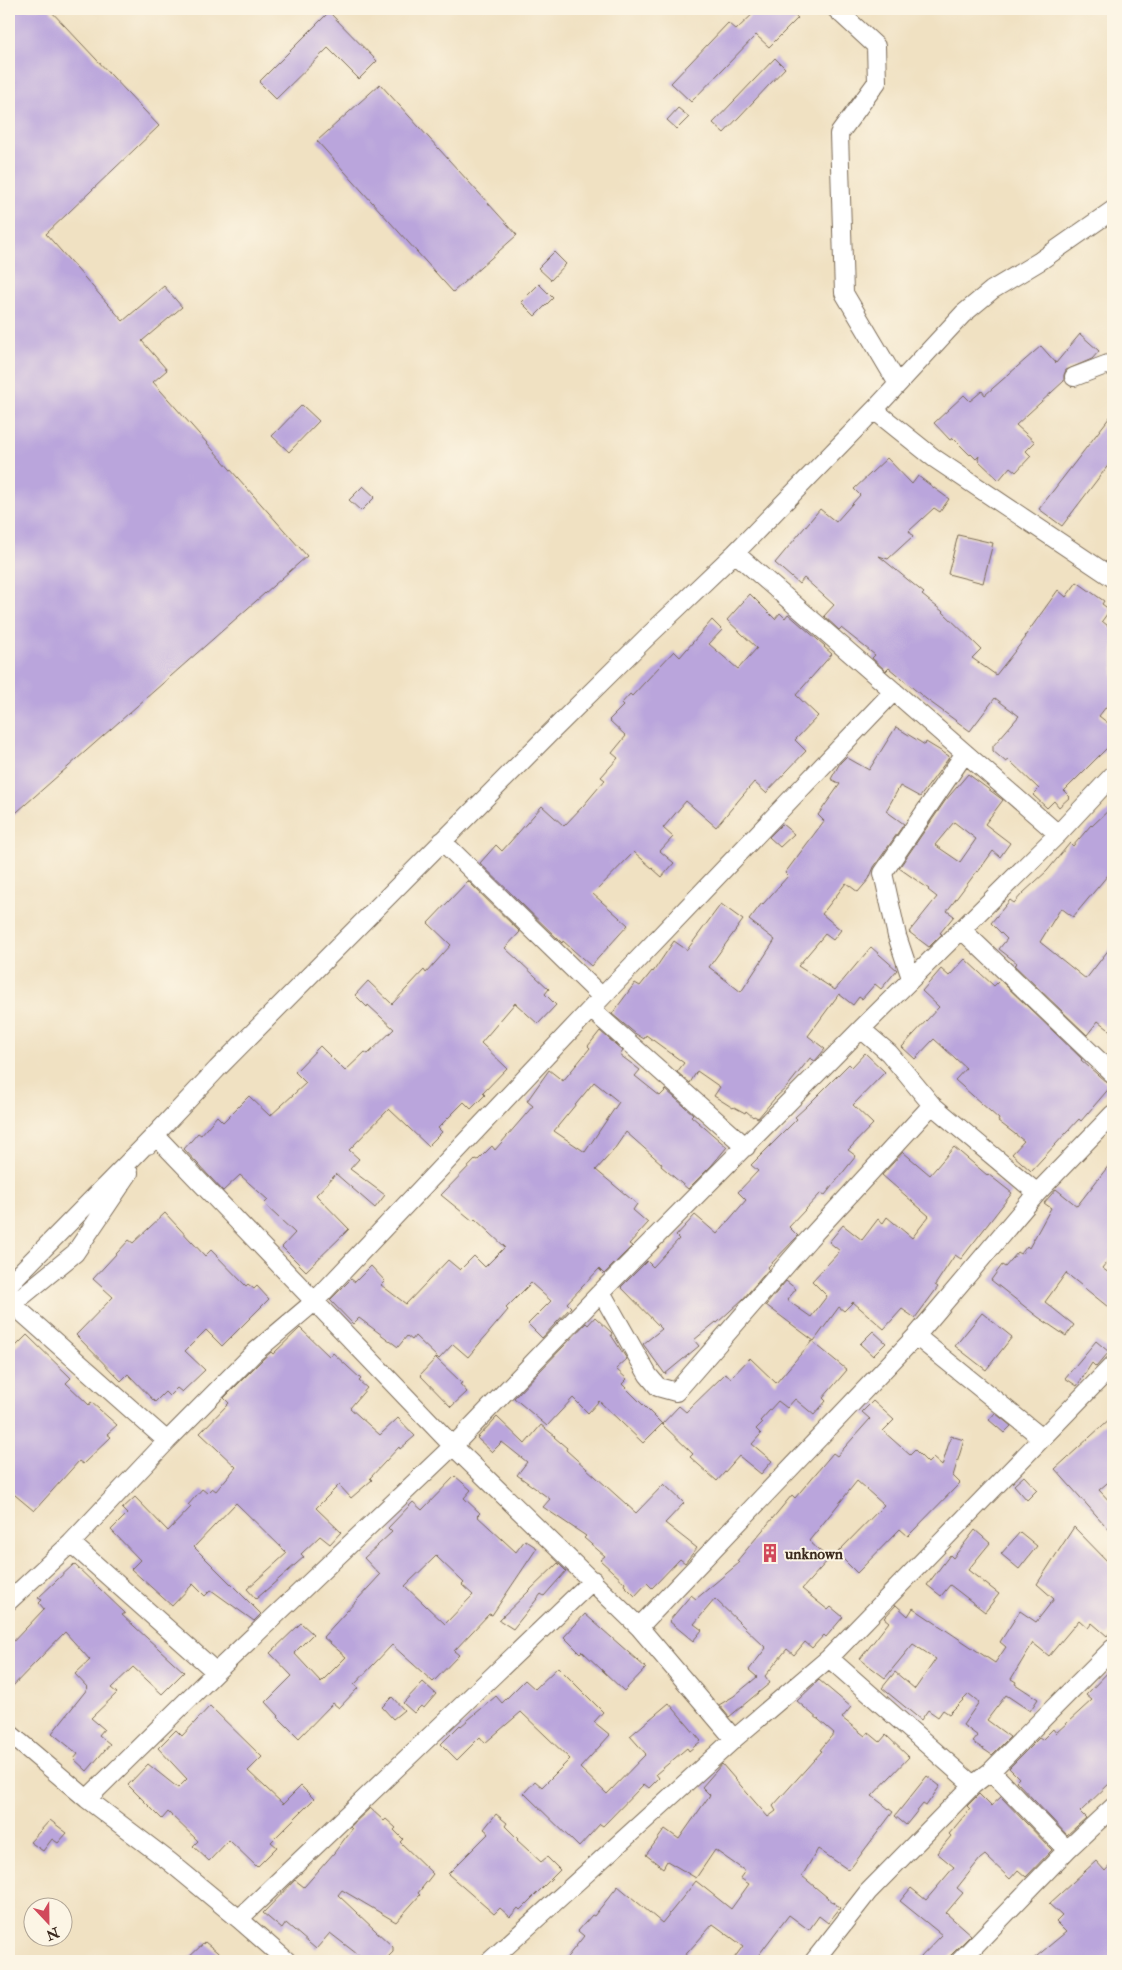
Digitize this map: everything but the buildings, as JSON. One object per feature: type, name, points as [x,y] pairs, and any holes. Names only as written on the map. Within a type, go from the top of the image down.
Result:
[{"type":"street","points":[[836,9],[876,46],[877,82],[839,134],[844,293],[898,384]]},
{"type":"street","points":[[9,1284],[217,1069],[442,841],[646,638],[735,553],[874,410],[963,314],[992,290],[1040,261],[1113,210]]},
{"type":"street","points":[[1074,377],[1108,364],[1113,367]]},
{"type":"street","points":[[874,410],[934,458],[1113,578]]},
{"type":"street","points":[[735,553],[1058,834]]},
{"type":"street","points":[[9,1601],[71,1543],[167,1441],[256,1351],[314,1302],[894,691]]},
{"type":"street","points":[[911,978],[897,936],[883,874],[965,753]]},
{"type":"street","points":[[87,1799],[216,1672],[453,1446],[601,1292],[911,978],[1058,834],[1113,775]]},
{"type":"street","points":[[442,841],[596,1003],[746,1147]]},
{"type":"street","points":[[961,930],[1113,1074]]},
{"type":"street","points":[[861,1029],[889,1053],[932,1105],[1037,1193]]},
{"type":"street","points":[[601,1292],[648,1375],[658,1387],[676,1392],[809,1239],[932,1105]]},
{"type":"street","points":[[639,1627],[916,1336],[1037,1193],[1113,1114]]},
{"type":"street","points":[[155,1135],[453,1446],[593,1580],[639,1627],[734,1739]]},
{"type":"street","points":[[155,1135],[75,1253],[10,1304],[167,1441]]},
{"type":"street","points":[[916,1336],[1042,1438]]},
{"type":"street","points":[[490,1961],[734,1739],[829,1658],[1113,1365]]},
{"type":"street","points":[[71,1543],[216,1672]]},
{"type":"street","points":[[239,1919],[593,1580]]},
{"type":"street","points":[[814,1961],[868,1892],[974,1784],[991,1771],[1113,1648]]},
{"type":"street","points":[[829,1658],[974,1784]]},
{"type":"street","points":[[9,1733],[87,1799],[170,1862],[287,1961]]},
{"type":"street","points":[[991,1771],[1067,1850]]},
{"type":"street","points":[[960,1961],[1067,1850],[1113,1807]]},
{"type":"place","name":"unknown","points":[[770,1553]]}]
